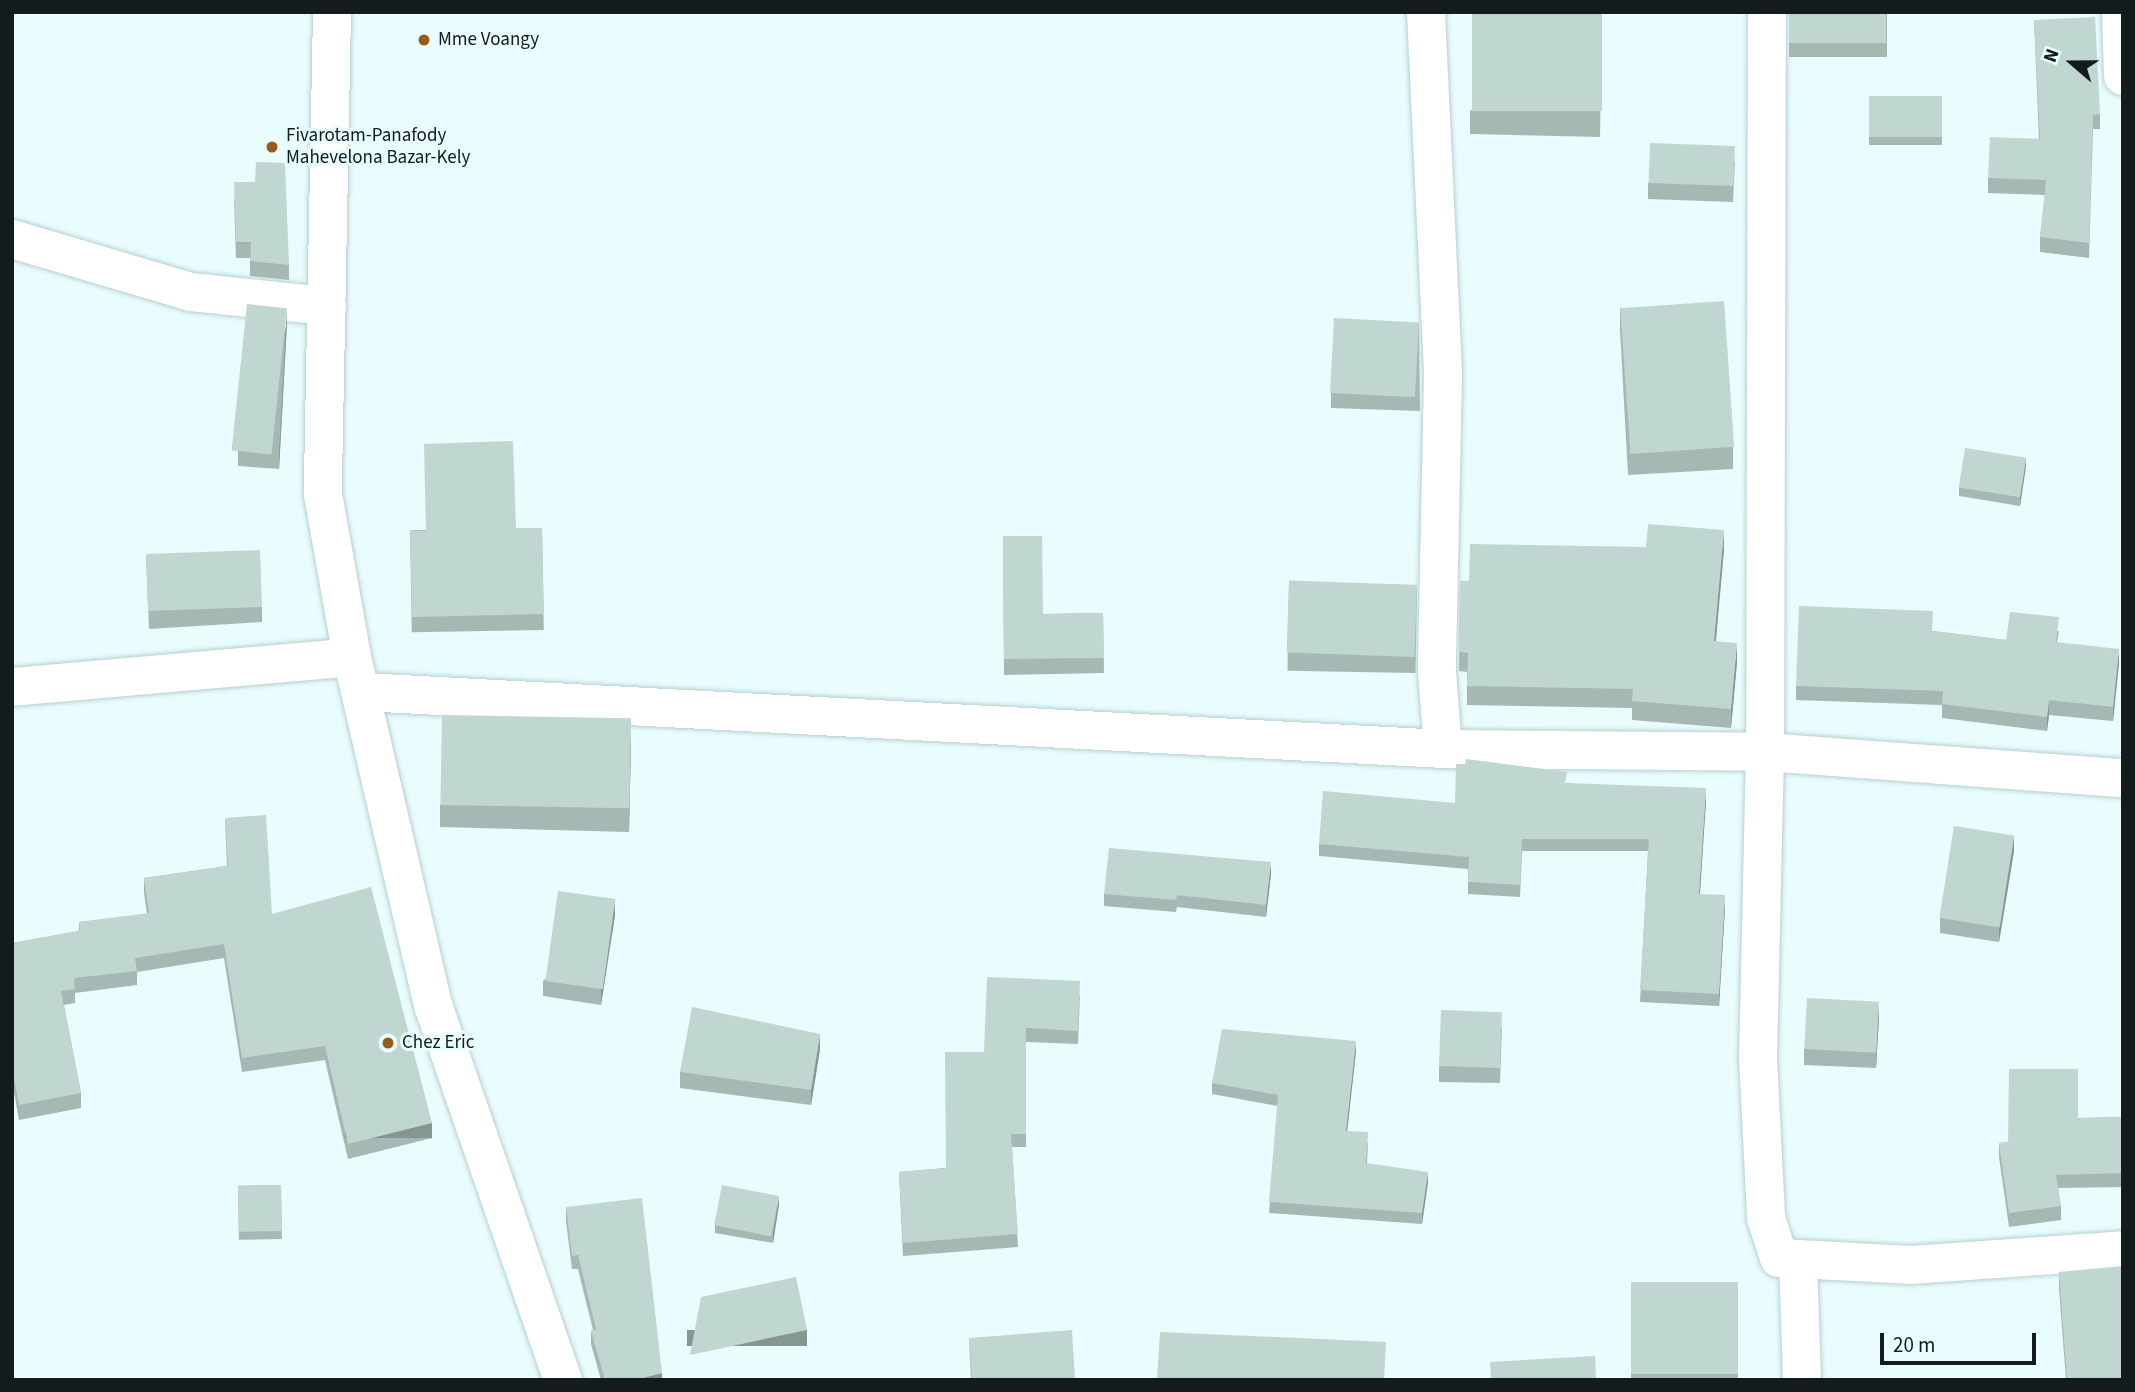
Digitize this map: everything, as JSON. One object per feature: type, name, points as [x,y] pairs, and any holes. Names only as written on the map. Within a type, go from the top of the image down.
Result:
[{"type":"street","points":[[332,12],[323,494],[358,675],[434,1008],[563,1380]]},
{"type":"street","points":[[1426,12],[1443,376],[1437,672],[1443,749]]},
{"type":"street","points":[[1767,12],[1765,752],[1758,1058],[1766,1218],[1779,1258],[1911,1265],[2123,1250]]},
{"type":"street","points":[[2121,12],[2123,76]]},
{"type":"street","points":[[12,239],[191,292],[327,306]]},
{"type":"street","points":[[12,687],[358,675],[1443,749],[1765,752],[2123,778]]},
{"type":"street","points":[[1798,1259],[1802,1380]]},
{"type":"building","points":[[1472,12],[1602,12],[1602,111],[1472,111]]},
{"type":"building","points":[[1789,12],[1886,12],[1886,43],[1789,43]]},
{"type":"building","points":[[2095,17],[2100,114],[2093,115],[2089,243],[2040,237],[2046,180],[1988,178],[1990,137],[2040,139],[2034,20]]},
{"type":"building","points":[[1869,96],[1942,96],[1942,137],[1869,137]]},
{"type":"building","points":[[1650,143],[1735,146],[1734,186],[1649,183]]},
{"type":"building","points":[[256,162],[285,163],[289,265],[250,261],[251,242],[236,242],[234,182],[255,182]]},
{"type":"building","points":[[1724,301],[1734,447],[1630,454],[1620,308]]},
{"type":"building","points":[[247,304],[287,308],[271,454],[232,450]]},
{"type":"building","points":[[1334,318],[1419,322],[1415,397],[1330,393]]},
{"type":"building","points":[[513,441],[516,528],[542,528],[544,614],[412,617],[410,531],[426,531],[424,444]]},
{"type":"building","points":[[1965,448],[2026,458],[2020,497],[1959,488]]},
{"type":"building","points":[[1648,524],[1724,530],[1714,641],[1737,643],[1731,709],[1632,701],[1633,689],[1467,686],[1468,653],[1459,652],[1460,581],[1469,581],[1470,544],[1646,547]]},
{"type":"building","points":[[1003,536],[1042,536],[1043,614],[1103,613],[1104,658],[1004,659]]},
{"type":"building","points":[[260,550],[262,607],[148,611],[146,554]]},
{"type":"building","points":[[1289,581],[1417,585],[1414,657],[1287,652]]},
{"type":"building","points":[[1799,606],[1933,611],[1932,631],[2006,640],[2010,612],[2059,617],[2056,642],[2119,649],[2113,707],[2049,700],[2047,717],[1942,704],[1943,691],[1796,686]]},
{"type":"building","points":[[442,715],[631,718],[629,808],[440,805]]},
{"type":"building","points":[[1466,759],[1567,772],[1565,783],[1706,788],[1699,894],[1725,895],[1719,994],[1640,990],[1649,839],[1522,839],[1520,885],[1468,882],[1469,857],[1319,844],[1323,791],[1455,803],[1456,764],[1465,764]]},
{"type":"building","points":[[266,815],[272,914],[371,887],[432,1123],[348,1144],[325,1046],[242,1058],[224,944],[135,958],[137,971],[74,978],[75,989],[61,991],[81,1093],[19,1105],[12,1078],[12,943],[80,931],[79,922],[149,913],[144,878],[228,866],[225,818]]},
{"type":"building","points":[[1954,826],[2014,836],[2000,927],[1939,918]]},
{"type":"building","points":[[1109,848],[1271,862],[1266,905],[1177,895],[1176,900],[1104,894]]},
{"type":"building","points":[[558,891],[615,899],[603,989],[545,981]]},
{"type":"building","points":[[987,977],[1080,981],[1078,1031],[1026,1028],[1026,1134],[1011,1134],[1018,1234],[903,1243],[899,1172],[946,1168],[945,1052],[984,1052]]},
{"type":"building","points":[[1807,998],[1879,1002],[1876,1053],[1804,1049]]},
{"type":"building","points":[[692,1007],[820,1034],[811,1090],[680,1072]]},
{"type":"building","points":[[1441,1010],[1502,1012],[1500,1068],[1439,1066]]},
{"type":"building","points":[[1222,1029],[1356,1041],[1346,1131],[1368,1132],[1366,1163],[1428,1172],[1422,1213],[1269,1202],[1278,1095],[1212,1083]]},
{"type":"building","points":[[2009,1069],[2078,1069],[2078,1118],[2123,1117],[2123,1173],[2056,1175],[2061,1206],[2009,1213],[1999,1143],[2008,1142]]},
{"type":"building","points":[[281,1185],[282,1231],[239,1232],[238,1186]]},
{"type":"building","points":[[722,1185],[779,1196],[771,1236],[714,1225]]},
{"type":"building","points":[[642,1198],[662,1373],[635,1380],[605,1380],[591,1331],[596,1329],[578,1255],[572,1256],[566,1207]]},
{"type":"building","points":[[2123,1266],[2123,1380],[2067,1380],[2059,1272]]},
{"type":"building","points":[[796,1277],[807,1330],[690,1355],[701,1297]]},
{"type":"building","points":[[1631,1282],[1738,1282],[1738,1374],[1631,1374]]},
{"type":"building","points":[[1072,1330],[1075,1380],[972,1380],[969,1338]]},
{"type":"building","points":[[1160,1332],[1386,1342],[1384,1380],[1157,1380]]},
{"type":"building","points":[[1595,1356],[1596,1380],[1491,1380],[1490,1362]]},
{"type":"place","name":"Mme Voangy","points":[[424,40]]},
{"type":"place","name":"Fivarotam-Panafody Mahevelona Bazar-Kely","points":[[272,147]]},
{"type":"place","name":"Chez Eric","points":[[388,1043]]}]
